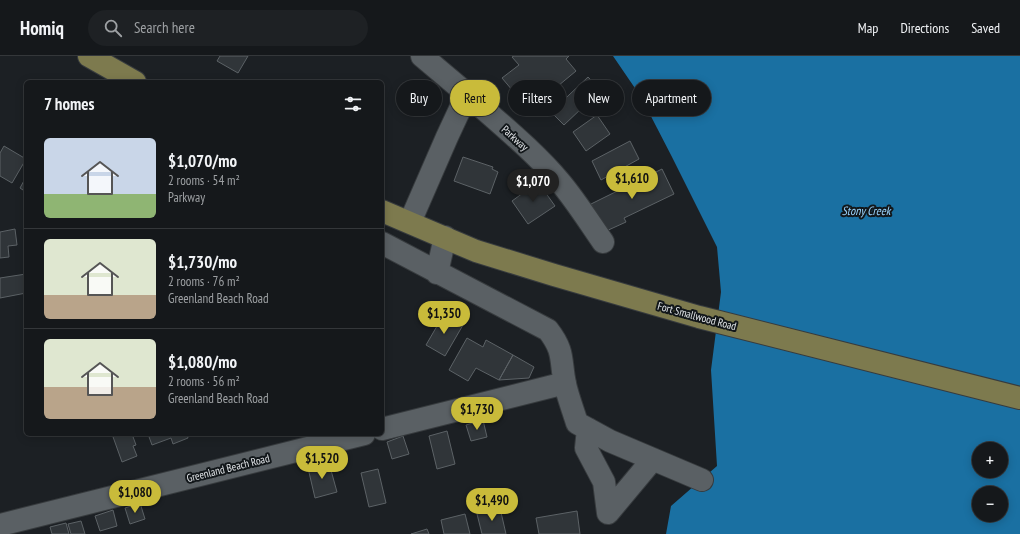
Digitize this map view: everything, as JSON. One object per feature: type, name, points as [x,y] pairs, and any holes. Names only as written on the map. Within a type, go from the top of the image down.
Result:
[{"type":"main road","points":[[89,56],[131,80]]},
{"type":"main road","name":"Fort Smallwood Road","points":[[384,212],[490,255],[699,317],[1020,398]]},
{"type":"street","name":"Parkway","points":[[422,56],[450,80]]},
{"type":"street","points":[[410,222],[457,116]]},
{"type":"street","name":"Parkway","points":[[491,116],[527,148],[560,182],[603,242]]},
{"type":"street","points":[[437,272],[445,237]]},
{"type":"street","points":[[384,244],[548,330],[556,340],[561,354],[565,384],[577,423],[610,441],[702,480]]},
{"type":"street","points":[[384,429],[565,384]]},
{"type":"street","points":[[588,429],[586,448],[604,482],[608,513],[653,459]]},
{"type":"street","name":"Greenland Beach Road","points":[[0,525],[356,436]]},
{"type":"water","name":"Stony Creek","points":[[613,56],[1020,56],[1020,534],[666,534],[671,506],[717,466],[711,370],[721,292],[717,247],[651,116],[711,116],[711,80],[632,80],[632,84]]},
{"type":"building","points":[[220,56],[248,56],[238,73],[217,61]]},
{"type":"building","points":[[569,56],[566,59],[576,71],[565,80],[508,80],[508,85],[502,78],[519,65],[512,57]]},
{"type":"building","points":[[574,90],[574,116],[564,125],[555,116],[566,116],[566,98]]},
{"type":"building","points":[[598,116],[610,134],[586,151],[573,132]]},
{"type":"building","points":[[630,141],[639,159],[601,180],[592,161]]},
{"type":"building","points":[[4,146],[24,158],[24,162],[12,183],[0,176],[0,153]]},
{"type":"building","points":[[463,157],[493,167],[492,169],[498,172],[490,194],[454,181]]},
{"type":"building","points":[[662,169],[674,194],[624,218],[626,222],[604,232],[591,204]]},
{"type":"building","points":[[24,181],[24,191],[20,188]]},
{"type":"building","points":[[538,182],[555,206],[528,224],[512,201]]},
{"type":"building","points":[[15,229],[17,245],[8,246],[9,257],[0,258],[0,232]]},
{"type":"building","points":[[24,274],[24,293],[0,298],[0,278]]},
{"type":"building","points":[[444,314],[463,325],[445,356],[426,345]]},
{"type":"building","points":[[467,338],[483,347],[486,340],[513,355],[499,380],[476,368],[468,381],[449,370]]},
{"type":"building","points":[[513,355],[534,367],[529,378],[499,380]]},
{"type":"building","points":[[483,420],[487,437],[471,441],[466,425]]},
{"type":"building","points":[[447,431],[455,464],[437,469],[429,436]]},
{"type":"building","points":[[113,436],[133,436],[136,445],[133,446],[137,456],[122,462]]},
{"type":"building","points":[[149,436],[188,436],[188,438],[173,444],[171,438],[152,445]]},
{"type":"building","points":[[403,436],[409,454],[392,459],[387,442]]},
{"type":"building","points":[[329,463],[337,492],[315,498],[308,468]]},
{"type":"building","points":[[378,469],[386,503],[369,507],[361,473]]},
{"type":"building","points":[[140,503],[145,519],[130,524],[125,508]]},
{"type":"building","points":[[500,508],[506,534],[482,534],[477,514]]},
{"type":"building","points":[[113,510],[117,526],[100,531],[95,516]]},
{"type":"building","points":[[577,511],[580,534],[539,534],[536,518]]},
{"type":"building","points":[[465,514],[470,534],[444,534],[441,520]]},
{"type":"building","points":[[81,521],[85,534],[71,534],[68,524]]},
{"type":"building","points":[[66,523],[69,534],[52,534],[50,527]]},
{"type":"building","points":[[427,529],[429,534],[411,534]]}]
